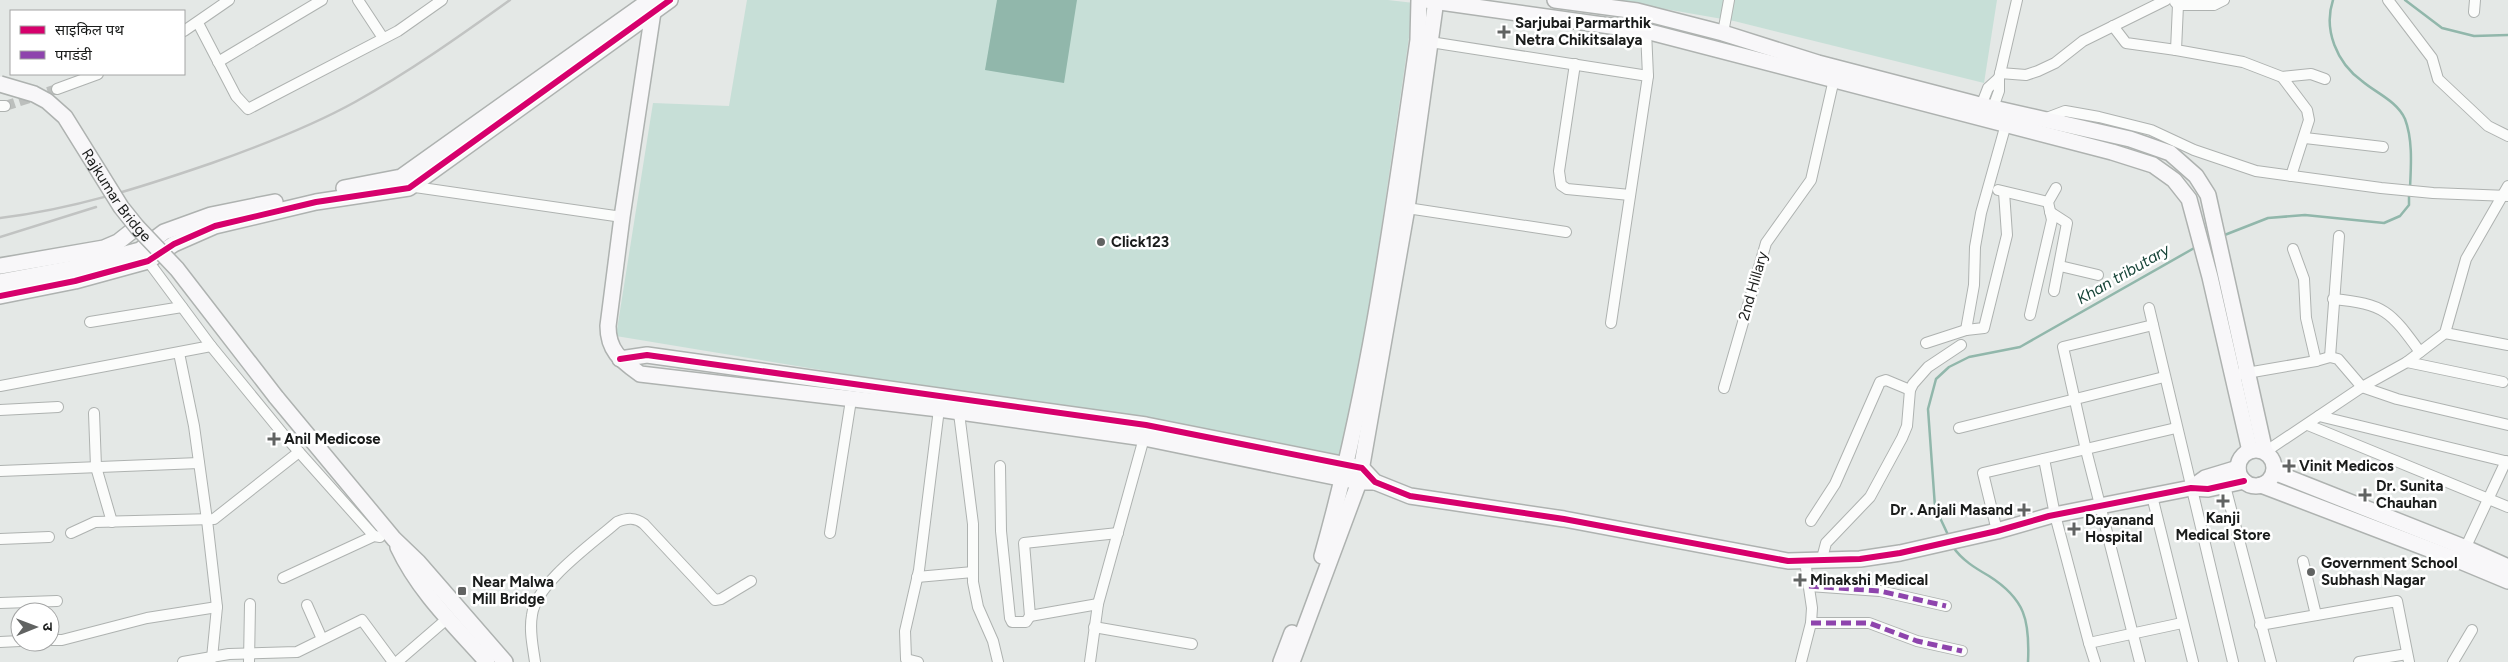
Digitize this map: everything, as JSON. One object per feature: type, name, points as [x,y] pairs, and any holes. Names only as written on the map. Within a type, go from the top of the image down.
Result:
[{"type":"street","points":[[185,30],[228,0]]},
{"type":"street","points":[[218,62],[322,0]]},
{"type":"street","points":[[358,0],[383,38]]},
{"type":"street","points":[[198,23],[236,96],[248,109],[383,38],[442,0]]},
{"type":"street","points":[[405,182],[651,4],[670,0]]},
{"type":"street","points":[[1292,662],[1353,473],[1407,208],[1425,41],[1419,0]]},
{"type":"street","points":[[1281,662],[1320,566],[1353,473],[1432,0],[1646,31],[1834,79],[1984,112],[2043,120],[2130,140],[2170,152],[2196,176],[2208,195],[2265,452],[2274,464],[2274,472],[2271,478],[2261,485]]},
{"type":"street","points":[[1555,0],[1637,11],[1723,33],[1984,112],[2006,124],[2112,152],[2153,165],[2174,180],[2189,199],[2210,277],[2250,451]]},
{"type":"street","points":[[1723,33],[1729,0]]},
{"type":"street","points":[[1984,112],[1988,88],[2000,76],[2017,0]]},
{"type":"street","points":[[2000,76],[2026,75],[2038,71],[2055,63],[2083,41],[2166,0]]},
{"type":"street","points":[[2176,50],[2175,3],[2214,6],[2224,0]]},
{"type":"street","points":[[2388,0],[2432,58],[2438,79],[2488,126],[2508,136]]},
{"type":"street","points":[[2474,12],[2475,0]]},
{"type":"street","points":[[651,4],[608,326],[608,338],[612,349],[620,359],[640,374],[939,409],[1144,438],[1353,473]]},
{"type":"street","points":[[2113,26],[2126,43],[2243,62],[2282,77],[2311,74],[2325,80]]},
{"type":"street","points":[[1611,323],[1648,76],[1646,31]]},
{"type":"street","points":[[1425,41],[1648,76]]},
{"type":"street","points":[[1575,64],[1559,171],[1561,186],[1567,189],[1630,195]]},
{"type":"street","points":[[57,89],[95,75]]},
{"type":"street","points":[[2282,77],[2306,110],[2309,120],[2291,176]]},
{"type":"street","name":"2nd Hillary","points":[[1724,388],[1766,243],[1811,180],[1834,79]]},
{"type":"street","name":"Rajkumar Bridge","points":[[0,84],[34,94],[57,108],[71,125],[121,207],[137,227],[177,269],[276,397],[394,539]]},
{"type":"street","points":[[2043,120],[2065,112],[2099,117],[2151,130],[2194,150],[2256,171],[2381,188],[2433,193],[2505,195]]},
{"type":"street","points":[[1966,330],[1974,285],[1975,247],[2006,124]]},
{"type":"street","points":[[2304,138],[2383,147]]},
{"type":"street","points":[[0,296],[75,281],[144,255],[164,232],[211,215],[405,182],[622,217]]},
{"type":"street","points":[[2265,452],[2308,425],[2362,386],[2407,362],[2446,333],[2466,259],[2505,195],[2508,186]]},
{"type":"street","points":[[1989,188],[2049,207],[2067,223],[2054,291]]},
{"type":"street","points":[[2030,315],[2052,220],[2049,207],[2056,188]]},
{"type":"street","points":[[1926,343],[1966,330],[1984,328],[1991,306],[2007,235],[2004,192]]},
{"type":"street","points":[[1407,208],[1566,232]]},
{"type":"street","points":[[0,266],[104,248],[118,242],[137,227]]},
{"type":"street","points":[[2330,357],[2339,236]]},
{"type":"street","points":[[2293,249],[2304,279],[2306,318],[2316,362]]},
{"type":"street","points":[[0,282],[144,255]]},
{"type":"street","points":[[144,255],[211,346],[299,452],[374,536]]},
{"type":"street","points":[[2060,266],[2098,275]]},
{"type":"street","points":[[2333,299],[2364,302],[2380,308],[2400,325],[2420,352]]},
{"type":"street","points":[[90,322],[182,307]]},
{"type":"street","points":[[2149,308],[2233,662]]},
{"type":"street","points":[[2140,662],[2086,450],[2063,347],[2153,325]]},
{"type":"street","points":[[2446,333],[2508,345]]},
{"type":"street","points":[[1821,562],[1826,543],[1870,497],[1902,438],[1907,426],[1910,390],[1917,378],[1928,367],[1961,345]]},
{"type":"street","points":[[0,386],[211,346]]},
{"type":"street","points":[[178,353],[187,387],[199,463],[217,607],[212,658]]},
{"type":"street","points":[[620,359],[647,355],[1146,425],[1353,473],[1410,496],[1564,519],[1788,561],[1821,562],[1860,559],[1997,531],[2055,514],[2191,488],[2225,486],[2241,475]]},
{"type":"street","points":[[2232,375],[2316,362],[2330,357],[2338,359],[2362,386],[2397,399],[2508,425]]},
{"type":"street","points":[[2407,362],[2504,382]]},
{"type":"street","points":[[1959,428],[2164,377]]},
{"type":"street","points":[[1811,521],[1835,484],[1880,382],[1886,380],[1910,390]]},
{"type":"street","points":[[830,533],[851,400]]},
{"type":"street","points":[[0,410],[58,408]]},
{"type":"street","points":[[918,662],[906,659],[905,630],[917,577],[939,409]]},
{"type":"street","points":[[94,413],[96,467],[112,522]]},
{"type":"street","points":[[960,413],[973,524],[972,572],[978,607],[993,641],[998,662]]},
{"type":"street","points":[[2319,416],[2507,461],[2487,499],[2463,554]]},
{"type":"street","points":[[2308,425],[2508,507]]},
{"type":"street","points":[[1997,531],[1983,474],[2176,428]]},
{"type":"street","points":[[1090,662],[1098,604],[1144,438]]},
{"type":"street","points":[[2265,452],[2256,449],[2241,458],[2241,475],[2249,484],[2261,485],[2463,554],[2508,567]]},
{"type":"street","points":[[71,534],[96,522],[214,519],[299,452]]},
{"type":"street","points":[[2044,459],[2055,514],[2094,662]]},
{"type":"street","points":[[0,470],[199,463]]},
{"type":"street","points":[[1000,466],[1001,531],[1011,621],[1028,622],[1030,616],[1024,542],[1118,534]]},
{"type":"street","points":[[2274,472],[2463,554],[2508,581]]},
{"type":"street","points":[[2191,488],[2206,478],[2241,475]]},
{"type":"street","points":[[2225,486],[2271,662]]},
{"type":"street","points":[[2152,496],[2193,662]]},
{"type":"street","points":[[535,662],[531,620],[534,606],[543,588],[617,522],[624,519],[637,519],[644,524],[714,600],[721,599],[751,581]]},
{"type":"street","points":[[283,578],[374,536],[394,539],[418,562],[506,662]]},
{"type":"street","points":[[0,539],[49,537]]},
{"type":"street","points":[[394,539],[409,571],[487,662]]},
{"type":"street","points":[[1801,662],[1811,624],[1812,608],[1805,561]]},
{"type":"street","points":[[2303,561],[2316,615]]},
{"type":"street","points":[[917,577],[972,572]]},
{"type":"street","points":[[1809,586],[1880,591],[1946,606]]},
{"type":"street","points":[[0,603],[57,601]]},
{"type":"street","points":[[2260,625],[2397,601],[2408,658],[2359,662]]},
{"type":"street","points":[[249,658],[250,604]]},
{"type":"street","points":[[1030,616],[1098,604]]},
{"type":"street","points":[[307,605],[322,639]]},
{"type":"street","points":[[60,640],[147,618],[217,607]]},
{"type":"street","points":[[183,662],[212,658],[249,658],[297,652],[362,620],[395,662],[448,618]]},
{"type":"street","points":[[1811,624],[1869,623],[1917,641],[1962,651]]},
{"type":"street","points":[[2089,642],[2182,623]]},
{"type":"street","points":[[1094,627],[1192,644]]},
{"type":"street","points":[[2453,662],[2472,630]]},
{"type":"shaded area","points":[[747,0],[1388,0],[1414,3],[1348,457],[616,336],[653,103],[729,106]]},
{"type":"shaded area","points":[[997,0],[1077,0],[1064,83],[985,70]]},
{"type":"shaded area","points":[[1613,0],[1997,0],[1984,83],[1734,21]]},
{"type":"waterway","name":"Khan tributary","points":[[2333,0],[2330,11],[2331,34],[2339,55],[2353,74],[2392,102],[2405,119],[2410,144],[2410,188]]},
{"type":"waterway","name":"Khan tributary","points":[[2405,0],[2442,28],[2474,36],[2508,35]]},
{"type":"waterway","name":"Khan tributary","points":[[2222,236],[2268,218],[2305,215],[2384,223],[2400,216],[2409,205],[2409,193]]},
{"type":"waterway","name":"Khan tributary","points":[[1949,537],[1935,507],[1928,409],[1936,379],[1949,367],[1969,357],[2020,347],[2196,247]]},
{"type":"waterway","name":"Khan tributary","points":[[1953,547],[1960,556],[2001,585],[2018,602],[2026,622],[2028,662]]},
{"type":"tunnel","points":[[5,106],[57,89]]},
{"type":"railway","points":[[0,218],[54,209],[134,189],[230,157],[303,128],[355,102],[415,66],[510,0]]},
{"type":"railway","points":[[0,237],[96,207]]},
{"type":"marked path","points":[[1809,586],[1880,591],[1946,606]]},
{"type":"marked path","points":[[1811,623],[1869,623],[1917,641],[1962,651]]},
{"type":"cycle path","points":[[0,296],[75,281],[148,261],[174,244],[215,226],[316,202],[409,188],[670,0]]},
{"type":"cycle path","points":[[620,359],[647,355],[1146,425],[1362,468],[1375,482],[1410,496],[1564,519],[1788,561],[1860,559],[1900,553],[1997,531],[2049,516],[2191,488],[2208,489],[2244,481]]},
{"type":"place","name":"Sarjubai Parmarthik Netra Chikitsalaya","points":[[1504,32]]},
{"type":"place","name":"Click123","points":[[1101,242]]},
{"type":"place","name":"Anil Medicose","points":[[274,439]]},
{"type":"place","name":"Vinit Medicos","points":[[2289,466]]},
{"type":"place","name":"Dr. Sunita Chauhan","points":[[2365,495]]},
{"type":"place","name":"Kanji Medical Store","points":[[2223,501]]},
{"type":"place","name":"Dr . Anjali Masand","points":[[2024,510]]},
{"type":"place","name":"Dayanand Hospital","points":[[2074,529]]},
{"type":"place","name":"Government School Subhash Nagar","points":[[2311,572]]},
{"type":"place","name":"Minakshi Medical","points":[[1800,580]]},
{"type":"place","name":"Near Malwa Mill Bridge","points":[[462,591]]}]
